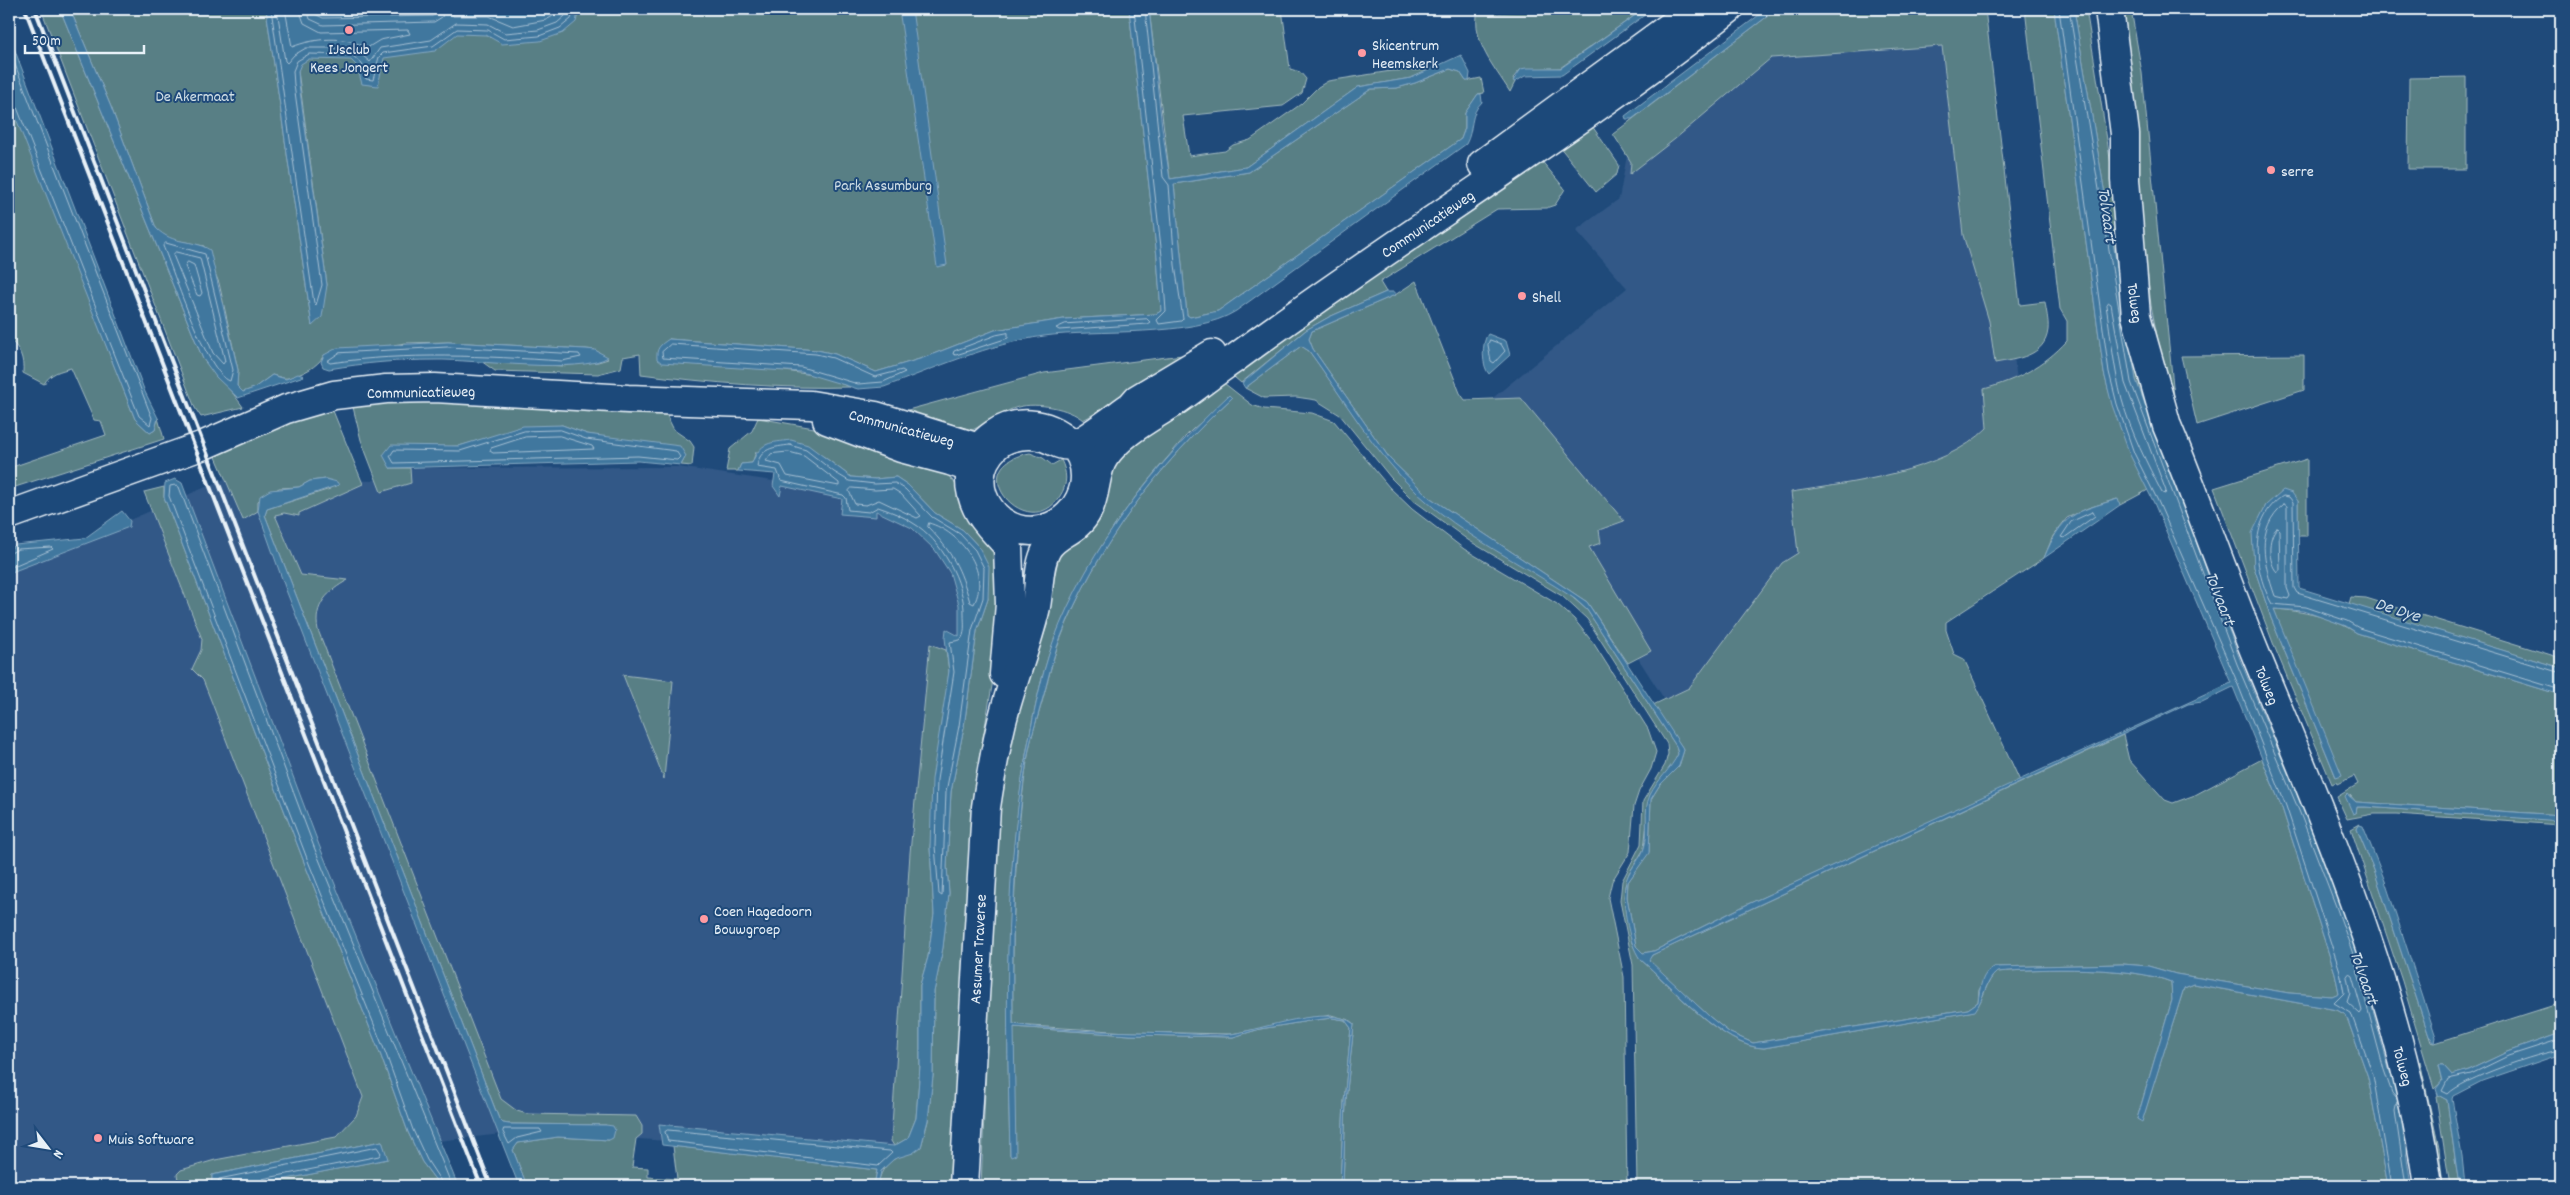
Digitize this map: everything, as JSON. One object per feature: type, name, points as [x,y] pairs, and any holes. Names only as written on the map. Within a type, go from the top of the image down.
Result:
[{"type":"main road","name":"Communicatieweg","points":[[1073,447],[1085,428],[1128,400],[1137,399],[1227,345],[1527,132],[1694,9]]},
{"type":"main road","name":"Communicatieweg","points":[[1088,511],[1094,494],[1098,467],[1104,456],[1124,435],[1176,401],[1314,300],[1540,147],[1687,42],[1729,9]]},
{"type":"main road","name":"Tolweg","points":[[2091,9],[2125,180]]},
{"type":"main road","name":"Tolweg","points":[[2109,9],[2125,134],[2125,180],[2136,316],[2150,372],[2167,426],[2315,799],[2367,939],[2417,1116],[2428,1186]]},
{"type":"main road","name":"Communicatieweg","points":[[9,515],[204,444],[286,409],[334,395],[386,389],[436,388],[628,399],[811,405],[876,416],[975,467]]},
{"type":"main road","name":"Communicatieweg","points":[[765,403],[824,419],[901,448],[907,454],[975,467]]},
{"type":"main road","points":[[1023,424],[1040,424],[1073,447],[1086,477],[1077,505],[1066,518],[1022,536],[986,522],[977,508],[975,467],[992,435],[1006,428],[1023,424]]},
{"type":"main road","name":"Communicatieweg","points":[[1073,447],[1124,435]]},
{"type":"main road","name":"Assumer Traverse","points":[[964,1186],[986,806],[1004,713],[1035,612],[1043,558],[1048,546],[1059,536],[1076,527],[1088,511]]},
{"type":"main road","name":"Assumer Traverse","points":[[1022,536],[1031,622]]},
{"type":"main road","name":"Assumer Traverse","points":[[1004,713],[1004,661],[1010,604],[1022,536]]},
{"type":"shaded area","points":[[1858,9],[1971,9],[2022,421],[1806,558],[1677,719],[1564,543],[1483,406],[1627,288],[1576,230],[1619,199],[1630,139],[1788,16]]},
{"type":"shaded area","points":[[678,467],[889,498],[952,542],[976,607],[919,1135],[885,1157],[529,1131],[438,1141],[207,1186],[9,1186],[9,572],[236,474],[371,481],[414,468]]},
{"type":"green space","points":[[41,9],[60,9],[203,359],[243,407],[201,417],[195,408]]},
{"type":"green space","name":"Park Assumburg","points":[[70,9],[266,9],[312,326],[327,285],[298,71],[281,9],[1129,9],[1157,257],[1161,311],[1156,314],[1064,319],[995,330],[923,358],[876,372],[835,354],[817,350],[669,339],[785,371],[821,376],[850,387],[746,385],[641,374],[640,354],[623,357],[621,368],[598,374],[495,371],[481,361],[562,366],[608,359],[595,350],[586,349],[448,342],[406,343],[324,355],[318,363],[304,373],[286,378],[272,375],[254,388],[243,392],[237,386],[238,370],[219,283],[204,246],[166,238],[156,228],[111,107]]},
{"type":"green space","points":[[1149,9],[1282,9],[1290,69],[1300,72],[1306,79],[1302,93],[1283,106],[1183,116],[1189,156],[1225,151],[1233,145],[1250,140],[1301,104],[1318,87],[1328,81],[1391,71],[1431,70],[1411,78],[1358,87],[1246,167],[1170,179]]},
{"type":"green space","points":[[1478,9],[1497,9],[1496,14],[1536,9],[1644,9],[1560,68],[1521,69],[1513,78],[1515,82],[1510,92],[1485,53],[1481,43],[1477,21]]},
{"type":"green space","points":[[1777,9],[1985,9],[2020,305],[2045,302],[2048,330],[2046,339],[2035,351],[2020,358],[1995,363],[1989,321],[1963,235],[1942,46],[1771,58],[1675,139],[1630,174],[1631,162],[1613,134]]},
{"type":"green space","points":[[2025,9],[2054,9],[2104,373],[2123,433],[2148,490],[2120,505],[2117,499],[2088,508],[2067,518],[2053,536],[2044,558],[1946,622],[1946,630],[1954,654],[1964,659],[2020,781],[1748,904],[1654,951],[1643,953],[1636,946],[1627,897],[1628,882],[1649,852],[1651,799],[1659,786],[1679,766],[1684,750],[1653,705],[1689,688],[1782,563],[1798,553],[1791,492],[1895,473],[1947,455],[1969,443],[1987,428],[1984,389],[2029,371],[2049,358],[2067,341],[2067,321],[2060,309]]},
{"type":"green space","points":[[2074,9],[2086,9],[2152,420],[2136,380]]},
{"type":"green space","points":[[2117,9],[2131,9],[2142,73],[2174,396],[2159,346],[2151,305]]},
{"type":"green space","points":[[1450,69],[1460,72],[1466,81],[1481,78],[1484,93],[1478,94],[1465,113],[1465,128],[1461,139],[1218,311],[1190,317],[1187,315],[1174,184],[1249,172],[1371,89],[1397,88]]},
{"type":"green space","points":[[2466,77],[2466,169],[2408,169],[2409,78]]},
{"type":"green space","points":[[9,97],[135,419],[150,433],[155,430],[158,418],[164,439],[9,489],[9,468],[106,435],[101,421],[94,420],[71,368],[52,375],[44,384],[23,373],[23,363],[20,354],[16,346],[9,339]]},
{"type":"green space","points":[[1590,123],[1619,165],[1617,174],[1596,192],[1559,146]]},
{"type":"green space","points":[[1540,159],[1565,189],[1555,205],[1546,208],[1497,209],[1380,282],[1386,292],[1329,317],[1306,330],[1241,383],[1234,377],[1290,331]]},
{"type":"green space","points":[[1416,281],[1460,393],[1465,400],[1521,398],[1624,521],[1599,530],[1601,543],[1589,547],[1651,651],[1628,663],[1587,602],[1429,497],[1390,459],[1313,349],[1309,339],[1312,331],[1395,295]]},
{"type":"green space","points":[[1301,346],[1309,351],[1370,439],[1404,480],[1423,498],[1462,527],[1554,583],[1587,610],[1676,746],[1678,754],[1674,763],[1650,795],[1644,849],[1629,873],[1624,897],[1632,943],[1640,959],[1698,1014],[1732,1038],[1748,1045],[1764,1048],[1974,1011],[1981,1001],[1990,980],[1997,972],[2086,969],[2134,973],[2154,977],[2171,982],[2172,1000],[2137,1119],[2142,1121],[2184,988],[2194,984],[2337,1010],[2346,1015],[2368,1077],[2388,1186],[1637,1186],[1633,965],[1620,901],[1622,881],[1641,844],[1643,801],[1665,765],[1668,754],[1667,744],[1587,619],[1562,596],[1468,540],[1413,500],[1391,478],[1340,415],[1316,400],[1296,397],[1264,398],[1245,388]]},
{"type":"green space","points":[[1205,352],[1083,420],[1061,409],[1034,405],[1018,407],[1007,411],[972,430],[904,411],[1044,373]]},
{"type":"green space","points":[[2304,355],[2304,390],[2197,425],[2181,356]]},
{"type":"green space","points":[[1220,380],[1252,405],[1264,409],[1312,413],[1334,421],[1389,487],[1412,509],[1464,549],[1557,604],[1574,619],[1594,644],[1648,729],[1656,752],[1651,769],[1639,791],[1634,806],[1630,852],[1612,881],[1608,898],[1624,977],[1627,1186],[1343,1186],[1346,1100],[1354,1024],[1349,1020],[1331,1015],[1231,1034],[1129,1032],[1013,1025],[1015,887],[1024,783],[1030,743],[1057,648],[1074,606],[1091,573],[1132,509],[1179,451],[1232,398],[1186,435],[1118,521],[1075,593],[1063,618],[1044,670],[1026,755],[1013,854],[1008,954],[1010,1155],[1015,1155],[1013,1027],[1130,1035],[1233,1037],[1260,1029],[1332,1018],[1345,1020],[1351,1028],[1344,1102],[1340,1186],[981,1186],[986,1068],[980,1062],[993,833],[1014,717],[1048,623],[1054,573],[1047,568],[1110,459]]},
{"type":"green space","points":[[395,399],[651,411],[666,414],[674,430],[690,441],[694,447],[692,466],[681,465],[686,456],[629,441],[587,434],[562,425],[487,438],[459,446],[437,447],[390,468],[410,468],[411,483],[381,492],[361,440],[352,403]]},
{"type":"green space","points":[[331,406],[363,484],[299,513],[299,516],[284,513],[275,515],[301,575],[348,580],[328,594],[320,606],[317,621],[318,630],[501,1099],[517,1111],[527,1114],[636,1116],[642,1126],[642,1134],[636,1139],[632,1167],[648,1168],[648,1177],[677,1179],[673,1146],[877,1170],[874,1186],[527,1186],[513,1150],[518,1143],[558,1137],[609,1140],[606,1125],[509,1124],[503,1123],[499,1119],[265,515],[267,509],[330,489],[326,479],[310,481],[299,487],[279,488],[258,501],[258,511],[243,520],[213,450]]},
{"type":"green space","points":[[758,418],[825,430],[947,474],[958,487],[994,543],[1001,603],[992,686],[976,778],[970,847],[951,1186],[878,1186],[883,1170],[887,1165],[899,1156],[921,1147],[928,1121],[933,1076],[934,992],[943,947],[949,893],[947,867],[951,792],[964,727],[977,631],[988,599],[979,547],[963,530],[935,513],[908,485],[896,477],[875,479],[851,477],[823,456],[756,452],[752,463],[741,464],[738,471],[726,471],[730,449],[752,431]]},
{"type":"green space","points":[[1030,453],[1043,458],[1052,465],[1061,460],[1066,478],[1060,496],[1047,509],[1032,512],[1018,508],[1006,498],[999,486],[1000,472],[1009,461]]},
{"type":"green space","points":[[2307,459],[2307,536],[2298,536],[2298,501],[2266,505],[2253,533],[2254,567],[2271,618],[2336,777],[2274,609],[2296,611],[2317,616],[2338,623],[2357,633],[2561,695],[2561,815],[2356,802],[2350,795],[2356,813],[2357,807],[2365,807],[2554,820],[2561,821],[2561,825],[2396,814],[2374,814],[2347,819],[2337,797],[2358,784],[2354,776],[2337,784],[2336,782],[2332,784],[2275,648],[2214,488]]},
{"type":"green space","points":[[164,487],[164,497],[304,862],[381,1056],[408,1132],[422,1162],[440,1186],[251,1186],[387,1159],[382,1141],[212,1175],[212,1186],[179,1186],[177,1174],[181,1170],[215,1160],[336,1137],[356,1116],[363,1097],[203,680],[192,669],[201,650],[202,639],[144,492]]},
{"type":"green space","points":[[2351,597],[2366,598],[2561,658],[2561,668],[2349,604]]},
{"type":"green space","points":[[930,644],[946,650],[949,671],[930,847],[934,914],[928,957],[920,985],[920,1066],[916,1118],[908,1138],[894,1146],[891,1141],[910,853]]},
{"type":"green space","points":[[623,675],[673,681],[664,779],[663,776]]},
{"type":"green space","points":[[2123,735],[2129,760],[2165,800],[2173,803],[2195,795],[2262,759],[2282,808],[2335,973],[2339,993],[2332,996],[2289,993],[2176,974],[2148,966],[2122,964],[1994,967],[1979,990],[1978,1002],[1968,1009],[1753,1043],[1730,1033],[1648,960],[1652,955]]},
{"type":"green space","points":[[2360,824],[2357,829],[2374,870],[2431,1042],[2435,1043],[2561,1003],[2561,1033],[2507,1052],[2469,1070],[2452,1075],[2443,1065],[2438,1065],[2442,1082],[2434,1089],[2402,981],[2351,829]]},
{"type":"green space","points":[[2420,1061],[2439,1148],[2443,1186],[2437,1186],[2415,1070]]},
{"type":"green space","points":[[2438,1095],[2447,1100],[2459,1186],[2450,1186],[2436,1096]]},
{"type":"water","points":[[60,9],[70,9],[111,107],[156,228],[163,234],[176,240],[203,246],[210,250],[238,370],[237,386],[243,392],[254,388],[272,375],[286,379],[298,374],[304,376],[238,398],[216,377],[203,359]]},
{"type":"water","points":[[266,9],[314,9],[323,13],[579,9],[576,22],[563,33],[540,41],[502,44],[486,35],[457,34],[435,51],[384,58],[378,86],[362,84],[357,66],[351,60],[309,59],[301,64],[298,71],[299,84],[327,285],[322,317],[312,326]]},
{"type":"water","points":[[899,9],[912,9],[947,265],[937,267]]},
{"type":"water","points":[[1129,9],[1149,9],[1162,127],[1170,179],[1246,167],[1358,87],[1411,78],[1461,55],[1470,73],[1469,81],[1466,81],[1460,72],[1450,69],[1397,88],[1371,89],[1249,172],[1174,184],[1187,315],[1190,317],[1218,311],[1461,139],[1465,128],[1465,113],[1478,94],[1481,94],[1482,102],[1473,117],[1466,144],[1236,311],[1218,320],[1170,329],[1065,334],[1023,340],[962,357],[884,387],[858,389],[801,372],[662,363],[657,359],[659,347],[669,339],[817,350],[835,354],[876,372],[923,358],[995,330],[1064,319],[1156,314],[1161,311],[1157,257]]},
{"type":"water","points":[[1644,9],[1653,9],[1562,75],[1525,76],[1515,82],[1513,81],[1521,69],[1561,68]]},
{"type":"water","points":[[1767,9],[1777,9],[1632,119],[1626,119],[1625,116]]},
{"type":"water","name":"Tolvaart","points":[[2054,9],[2074,9],[2136,380],[2241,662],[2304,811],[2357,952],[2389,1069],[2403,1109],[2400,1110],[2411,1186],[2388,1186],[2368,1077],[2346,1015],[2337,1010],[2194,984],[2184,988],[2142,1122],[2137,1119],[2172,1000],[2171,982],[2154,977],[2134,973],[2086,969],[1997,972],[1987,985],[1975,1011],[1764,1048],[1748,1045],[1732,1038],[1715,1027],[1640,959],[1632,942],[1626,920],[1624,897],[1627,878],[1641,856],[1646,842],[1647,808],[1650,795],[1678,754],[1676,746],[1587,610],[1575,599],[1555,586],[1453,523],[1417,493],[1373,443],[1309,351],[1301,346],[1245,388],[1242,383],[1306,330],[1329,317],[1386,292],[1395,292],[1395,295],[1312,331],[1309,339],[1313,349],[1390,459],[1429,497],[1587,602],[1684,750],[1679,766],[1659,786],[1651,799],[1649,853],[1628,882],[1627,897],[1636,946],[1643,953],[1654,951],[1748,904],[2231,683],[2154,503],[2130,455],[2112,405],[2104,373]],"holes":[[[2233,687],[2282,808],[2335,973],[2339,993],[2332,996],[2289,993],[2176,974],[2148,966],[2122,964],[1994,967],[1984,977],[1978,1002],[1968,1009],[1753,1043],[1730,1033],[1710,1017],[1649,960],[1652,955],[2188,704],[2202,702]]]},
{"type":"water","points":[[9,35],[145,392],[158,418],[155,430],[150,433],[135,419],[9,101]]},
{"type":"water","points":[[1488,334],[1506,341],[1510,355],[1489,374],[1483,355],[1484,343]]},
{"type":"water","points":[[448,342],[586,349],[595,350],[608,357],[595,362],[552,366],[422,360],[395,361],[329,369],[323,367],[321,362],[324,355],[337,348]]},
{"type":"water","points":[[1229,395],[1232,398],[1179,451],[1132,509],[1092,572],[1057,647],[1030,743],[1020,817],[1013,921],[1013,1024],[1072,1030],[1216,1035],[1244,1032],[1312,1017],[1328,1016],[1343,1018],[1354,1024],[1346,1100],[1343,1186],[1340,1186],[1344,1102],[1351,1028],[1345,1020],[1332,1018],[1260,1029],[1233,1037],[1130,1035],[1014,1027],[1016,1155],[1011,1157],[1010,1155],[1007,1004],[1013,854],[1026,755],[1044,670],[1053,642],[1068,607],[1085,573],[1105,540],[1150,478],[1202,421]]},
{"type":"water","points":[[562,425],[587,434],[680,446],[686,456],[681,465],[638,461],[390,468],[383,455],[391,445],[459,446],[523,426]]},
{"type":"water","points":[[791,440],[808,445],[851,477],[875,479],[896,477],[908,485],[935,513],[963,530],[979,547],[989,567],[988,599],[977,631],[964,727],[951,792],[947,867],[949,893],[943,948],[934,992],[933,1076],[928,1120],[921,1147],[913,1153],[894,1159],[881,1171],[878,1186],[874,1186],[877,1170],[662,1145],[659,1124],[894,1146],[908,1138],[916,1118],[920,1066],[920,985],[928,957],[934,914],[930,847],[932,779],[949,671],[945,638],[946,629],[959,636],[959,605],[950,573],[935,550],[912,528],[876,511],[876,517],[840,514],[842,499],[782,486],[780,496],[773,486],[775,474],[738,471],[741,464],[752,463],[755,456],[767,444]]},
{"type":"water","points":[[175,479],[182,483],[319,845],[458,1186],[440,1186],[422,1162],[408,1132],[381,1056],[304,862],[164,497],[165,483]]},
{"type":"water","points":[[326,479],[337,482],[339,485],[267,509],[265,515],[499,1119],[503,1123],[509,1124],[606,1125],[613,1126],[615,1130],[613,1138],[609,1140],[558,1137],[518,1143],[513,1150],[527,1186],[519,1186],[286,590],[258,511],[260,496],[270,490],[299,487],[310,481]]},
{"type":"water","points":[[2283,490],[2292,493],[2298,501],[2299,588],[2561,668],[2561,695],[2357,633],[2346,626],[2304,611],[2274,609],[2342,775],[2336,777],[2271,618],[2254,567],[2252,533],[2266,505]]},
{"type":"water","points":[[2118,499],[2120,505],[2044,558],[2057,532],[2071,517],[2090,508]]},
{"type":"water","points":[[122,511],[130,521],[129,527],[9,573],[9,551],[15,545],[85,538]]},
{"type":"water","points":[[2347,794],[2356,802],[2561,815],[2561,821],[2365,807],[2357,807],[2356,813],[2353,814],[2345,796]]},
{"type":"water","points":[[2359,825],[2363,826],[2385,881],[2436,1037],[2435,1043],[2429,1036],[2374,870],[2357,829]]},
{"type":"water","points":[[2561,1033],[2561,1054],[2482,1081],[2453,1096],[2465,1186],[2459,1186],[2447,1100],[2438,1095],[2436,1089],[2442,1081],[2438,1065],[2443,1065],[2452,1075],[2469,1070],[2507,1052]]},
{"type":"water","points":[[382,1141],[388,1159],[251,1186],[212,1186],[212,1175]]},
{"type":"railway","points":[[25,9],[481,1186]]},
{"type":"railway","points":[[35,9],[491,1186]]},
{"type":"place","name":"IJsclub Kees Jongert","points":[[349,30]]},
{"type":"place","name":"Skicentrum Heemskerk","points":[[1362,53]]},
{"type":"place","name":"serre","points":[[2271,170]]},
{"type":"place","name":"Shell","points":[[1522,296]]},
{"type":"place","name":"Coen Hagedoorn Bouwgroep","points":[[704,919]]},
{"type":"place","name":"Muis Software","points":[[98,1138]]},
{"type":"park label","name":"De Akermaat","points":[[195,95]]},
{"type":"water label","name":"De Dye","points":[[2398,609]]}]
